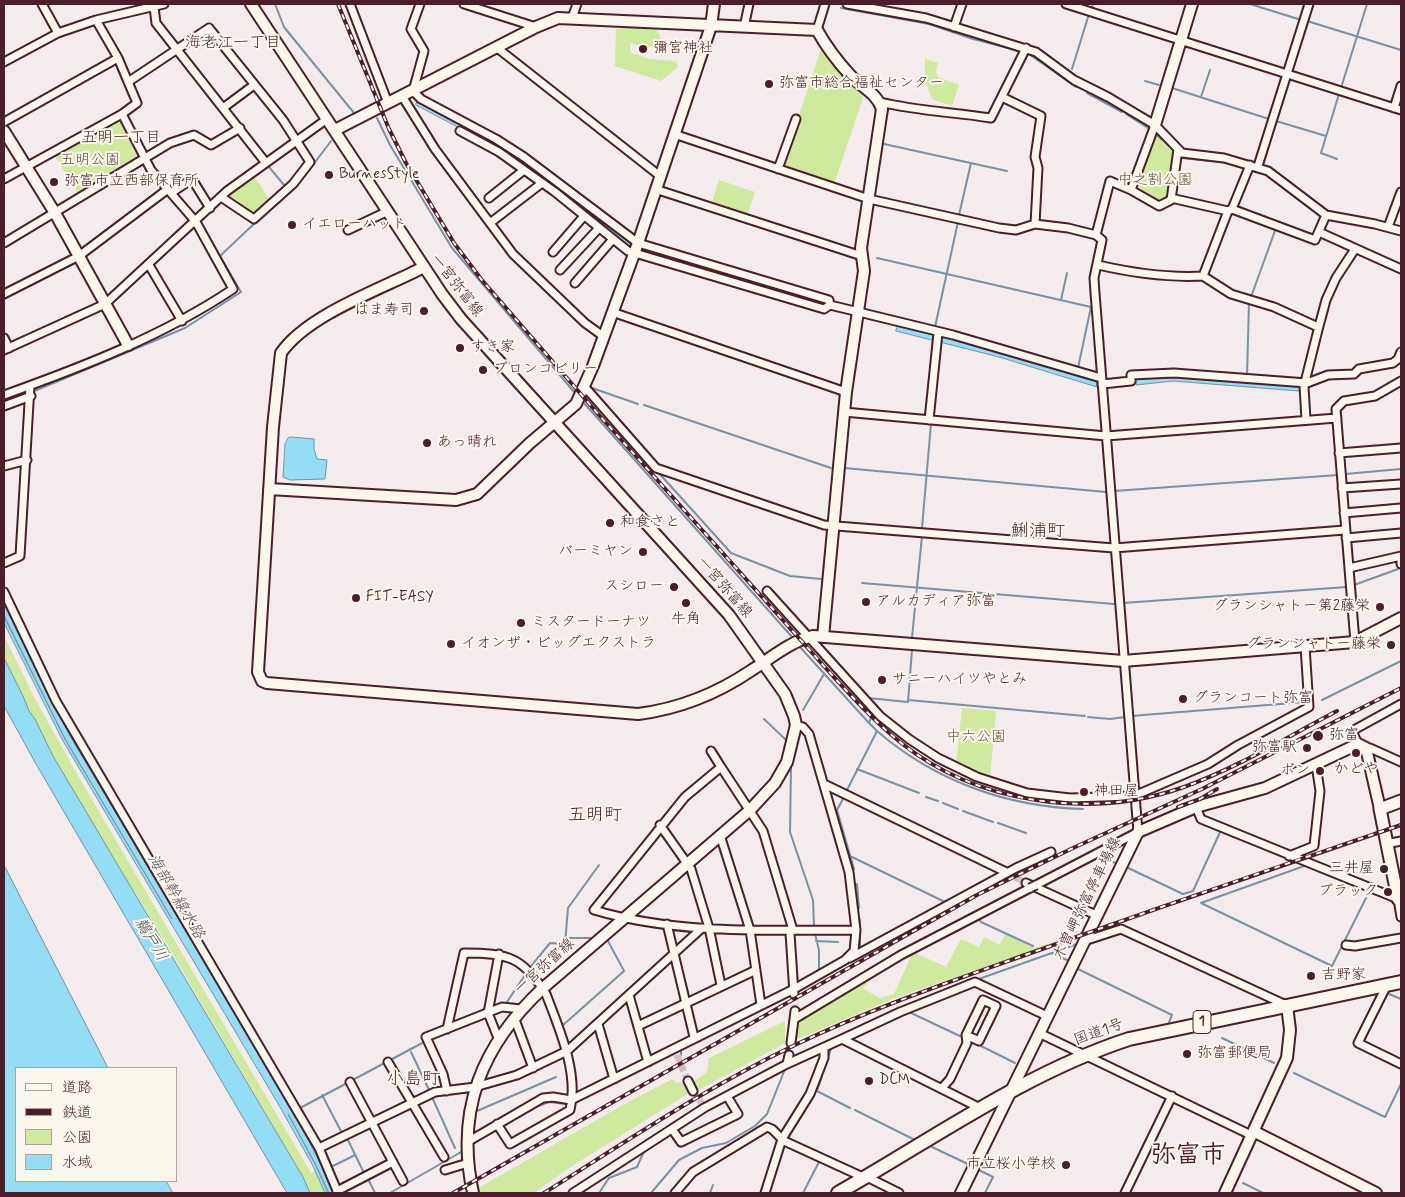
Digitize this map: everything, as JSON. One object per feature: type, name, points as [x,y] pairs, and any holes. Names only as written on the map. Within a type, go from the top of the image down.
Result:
[{"type":"highway","name":"国道1号","points":[[838,1193],[1012,1091],[1086,1055],[1129,1038],[1401,982]]},
{"type":"main road","points":[[1400,900],[1386,844],[1380,809],[1401,801]]},
{"type":"street","points":[[42,4],[58,33]]},
{"type":"street","points":[[4,62],[58,33],[96,20],[164,4]]},
{"type":"street","name":"一宮弥富線","points":[[251,4],[335,130],[422,268],[461,319],[730,614],[765,662],[785,694],[796,725],[787,762],[775,783],[750,810],[543,988],[518,1013],[498,1038],[475,1087],[468,1162],[473,1193]]},
{"type":"street","points":[[350,4],[388,104]]},
{"type":"street","points":[[413,91],[424,51],[412,29],[420,4]]},
{"type":"street","points":[[464,4],[536,26]]},
{"type":"street","points":[[572,18],[577,4]]},
{"type":"street","points":[[269,489],[456,500],[478,494],[530,443],[556,423],[576,404],[636,248],[711,26],[714,4]]},
{"type":"street","points":[[744,27],[749,4]]},
{"type":"street","points":[[825,4],[817,30],[835,58],[880,102],[920,111],[948,111],[991,118],[1026,48]]},
{"type":"street","points":[[847,4],[926,18],[1026,48],[1044,56],[1074,80],[1108,97],[1155,125],[1182,152],[1224,158],[1258,166],[1268,171],[1326,215],[1401,231]]},
{"type":"street","points":[[954,27],[962,4]]},
{"type":"street","points":[[1131,190],[1155,125],[1192,4]]},
{"type":"street","points":[[1258,166],[1309,4]]},
{"type":"street","points":[[1071,5],[1398,109],[1401,86]]},
{"type":"street","points":[[154,7],[156,23],[266,163]]},
{"type":"street","points":[[335,130],[551,20],[572,18],[817,30]]},
{"type":"street","points":[[4,179],[122,114],[137,103],[118,58],[96,20]]},
{"type":"street","points":[[128,82],[209,28],[297,141],[310,162],[293,184],[254,219],[221,197]]},
{"type":"street","points":[[496,47],[660,176]]},
{"type":"street","points":[[4,122],[118,58]]},
{"type":"street","points":[[223,108],[254,85]]},
{"type":"street","points":[[413,91],[421,99],[542,183],[628,251],[636,248],[829,300],[830,305]]},
{"type":"street","points":[[402,96],[436,149],[513,254],[585,323],[603,336]]},
{"type":"street","points":[[1002,97],[1040,116],[1035,157],[1038,168],[1035,224]]},
{"type":"street","points":[[823,636],[846,392],[864,271],[862,256],[882,116],[880,102]]},
{"type":"street","points":[[4,406],[31,391],[182,320],[234,290],[196,222],[151,170],[122,114]]},
{"type":"street","points":[[4,338],[6,349],[105,304],[221,197],[327,119]]},
{"type":"street","points":[[778,169],[796,119]]},
{"type":"street","points":[[4,243],[170,144],[194,135],[211,145],[240,128]]},
{"type":"street","points":[[466,130],[524,157],[636,248],[824,309],[830,305]]},
{"type":"street","points":[[4,131],[55,213],[128,345]]},
{"type":"street","points":[[674,134],[869,199],[999,228],[1016,230],[1035,224],[1068,228],[1096,235],[1102,240],[1094,278],[1138,832],[1030,886],[795,1014],[791,1043]]},
{"type":"street","points":[[1096,235],[1110,181],[1160,206],[1171,198],[1178,149]]},
{"type":"street","points":[[1203,276],[1250,165]]},
{"type":"street","points":[[489,198],[524,170]]},
{"type":"street","points":[[4,294],[79,256],[169,191],[192,179],[210,208]]},
{"type":"street","points":[[490,223],[542,183]]},
{"type":"street","points":[[655,189],[862,256]]},
{"type":"street","points":[[1388,228],[1401,192]]},
{"type":"street","points":[[1171,198],[1230,210],[1315,240],[1326,215]]},
{"type":"street","points":[[348,230],[386,212]]},
{"type":"street","points":[[553,252],[584,216]]},
{"type":"street","points":[[560,270],[599,228]]},
{"type":"street","points":[[1319,232],[1401,269]]},
{"type":"street","points":[[575,284],[613,239]]},
{"type":"street","points":[[1306,420],[1304,383],[1318,327],[1326,300],[1336,278],[1355,249]]},
{"type":"street","points":[[149,265],[182,320]]},
{"type":"street","points":[[1098,265],[1167,277],[1203,276],[1232,294],[1274,307],[1318,327]]},
{"type":"street","points":[[422,268],[315,321],[286,345],[281,352],[269,489],[258,672],[262,681],[266,683],[638,714],[681,705],[715,692],[808,637],[823,636],[1124,661],[1355,642],[1401,618]]},
{"type":"street","points":[[830,305],[938,336],[952,335],[1102,381],[1131,381],[1131,375],[1174,373],[1304,383],[1314,382],[1328,375],[1354,374],[1359,369],[1393,363],[1398,359],[1401,352]]},
{"type":"street","points":[[612,312],[846,392]]},
{"type":"street","points":[[929,420],[938,336]]},
{"type":"street","points":[[1355,642],[1336,409],[1344,401],[1375,396],[1401,381]]},
{"type":"street","points":[[584,386],[656,468],[824,525],[1114,548],[1346,534],[1401,533]]},
{"type":"street","points":[[4,395],[31,391]]},
{"type":"street","points":[[4,564],[20,556],[31,391]]},
{"type":"street","points":[[844,412],[1106,436],[1337,418]]},
{"type":"street","points":[[1340,453],[1401,448]]},
{"type":"street","points":[[4,466],[27,460]]},
{"type":"street","points":[[1342,488],[1401,484]]},
{"type":"street","points":[[1344,512],[1401,508]]},
{"type":"street","points":[[1349,568],[1401,556],[1401,564]]},
{"type":"street","points":[[767,591],[880,716],[909,740],[959,769],[1002,786],[1048,796],[1099,798],[1134,796],[1208,764],[1238,745],[1309,708],[1305,646]]},
{"type":"street","points":[[4,592],[56,701],[319,1148],[337,1192],[393,1162]]},
{"type":"street","points":[[1380,809],[1362,746],[1352,731],[1401,704]]},
{"type":"street","points":[[796,725],[803,727],[809,734],[849,872],[856,930],[854,951],[845,960]]},
{"type":"street","points":[[1362,746],[1401,762]]},
{"type":"street","name":"木曽岬弥富停車場線","points":[[961,1193],[1138,832],[1196,807],[1265,788],[1362,746]]},
{"type":"street","points":[[711,751],[763,831],[793,930],[790,933],[794,992]]},
{"type":"street","points":[[1289,856],[1314,846],[1320,791],[1316,765]]},
{"type":"street","points":[[721,767],[685,797],[660,825],[594,910],[618,917],[626,916],[666,924],[706,928],[856,930]]},
{"type":"street","points":[[824,784],[1006,872]]},
{"type":"street","points":[[1196,807],[1201,819],[1400,900],[1401,917]]},
{"type":"street","points":[[660,825],[690,869],[721,985]]},
{"type":"street","points":[[720,835],[750,930],[761,1005]]},
{"type":"street","points":[[1386,844],[1401,841]]},
{"type":"street","points":[[469,1141],[543,1098],[553,1097],[571,1100],[648,1062],[675,1052],[694,1037],[761,1005],[794,992],[845,960],[1016,868],[1051,852]]},
{"type":"street","points":[[1030,886],[1096,915]]},
{"type":"street","points":[[666,924],[694,1037]]},
{"type":"street","points":[[319,1148],[435,1092],[475,1087],[517,1075],[567,1051],[674,954],[706,928]]},
{"type":"street","points":[[1084,941],[1121,930],[1287,1005],[1290,1030],[1287,1058],[1254,1134],[1225,1193]]},
{"type":"street","points":[[1346,945],[1355,946],[1401,938]]},
{"type":"street","points":[[447,1029],[464,953],[499,954],[530,969],[539,986],[543,988],[567,1051],[571,1100],[570,1110],[510,1144],[497,1124]]},
{"type":"street","points":[[498,1038],[488,1013],[499,954]]},
{"type":"street","points":[[638,1026],[756,970]]},
{"type":"street","points":[[573,1193],[704,1106],[787,1064],[900,1012],[975,982],[1047,1016]]},
{"type":"street","points":[[1387,985],[1358,1043],[1401,1064]]},
{"type":"street","points":[[629,995],[648,1062]]},
{"type":"street","points":[[942,1088],[950,1079],[968,1043],[966,1035],[983,1000],[996,1006],[979,1041],[966,1035]]},
{"type":"street","points":[[447,1091],[443,1074],[426,1037],[502,1008],[518,1013],[532,1068]]},
{"type":"street","points":[[598,1024],[614,1079]]},
{"type":"street","points":[[1039,1032],[1376,1193]]},
{"type":"street","points":[[842,1039],[982,1109]]},
{"type":"street","points":[[765,1193],[782,1139],[810,1094],[824,1058],[824,1047]]},
{"type":"street","points":[[787,1064],[789,1055]]},
{"type":"street","points":[[388,1062],[444,1157]]},
{"type":"street","points":[[688,1081],[693,1091]]},
{"type":"street","points":[[350,1082],[403,1181]]},
{"type":"street","points":[[672,1128],[681,1142],[738,1114],[727,1096]]},
{"type":"street","points":[[1125,1193],[1172,1096]]},
{"type":"street","points":[[675,1193],[693,1172],[767,1127],[772,1129],[782,1139],[900,1193]]},
{"type":"street","points":[[445,1170],[468,1162]]},
{"type":"green space","points":[[627,27],[656,28],[661,38],[659,45],[646,47],[630,43],[631,53],[650,59],[676,61],[678,67],[661,81],[615,66],[616,29]]},
{"type":"green space","points":[[821,49],[835,69],[864,95],[834,184],[782,167]]},
{"type":"green space","points":[[925,59],[938,63],[936,72],[938,77],[959,85],[952,106],[932,99],[925,80]]},
{"type":"green space","name":"五明公園","points":[[121,119],[140,159],[82,194],[78,193],[55,157],[56,153]]},
{"type":"green space","name":"中之割公園","points":[[1155,135],[1174,152],[1169,192],[1160,201],[1138,187]]},
{"type":"green space","points":[[254,176],[270,200],[256,213],[251,213],[230,198],[230,194]]},
{"type":"green space","points":[[719,180],[755,192],[747,217],[711,206]]},
{"type":"green space","points":[[4,636],[34,697],[74,769],[311,1173],[315,1171],[325,1193],[310,1193],[303,1177],[168,946],[97,831],[42,736],[4,658]]},
{"type":"green space","name":"中六公園","points":[[962,708],[996,711],[990,779],[956,765]]},
{"type":"green space","points":[[1084,933],[895,998],[793,1041],[799,1019],[864,979],[868,984],[862,988],[880,998],[894,994],[913,952],[946,967],[961,939],[979,947],[984,937],[1000,945],[1005,934],[1034,948]]},
{"type":"green space","points":[[785,1021],[785,1043],[695,1092],[693,1082],[707,1072],[709,1058]]},
{"type":"green space","points":[[673,1079],[676,1083],[684,1082],[689,1093],[569,1168],[534,1193],[479,1193],[477,1189],[626,1103]]},
{"type":"water","points":[[418,100],[502,144],[560,186],[632,243],[824,301],[823,306],[630,248],[503,151],[416,105]]},
{"type":"water","points":[[898,326],[976,344],[1096,381],[1097,387],[999,357],[896,331]]},
{"type":"water","points":[[1175,375],[1300,385],[1299,391],[1173,381],[1136,385],[1136,378]]},
{"type":"water","points":[[288,438],[314,439],[317,459],[327,460],[325,479],[290,480],[283,477],[285,444]]},
{"type":"water","points":[[4,604],[70,736],[296,1117],[334,1193],[329,1193],[316,1165],[288,1114],[316,1166],[328,1193],[325,1193],[313,1166],[280,1107],[63,741],[4,623],[4,617],[65,739],[4,615]]},
{"type":"water","name":"鵜戸川","points":[[4,658],[53,756],[303,1177],[310,1193],[287,1193],[36,764],[4,706]]},
{"type":"water","points":[[4,865],[107,1067],[15,1067],[15,1182],[167,1182],[173,1193],[4,1193]]},
{"type":"waterway","points":[[275,4],[284,27],[354,113]]},
{"type":"waterway","points":[[1250,4],[1298,19]]},
{"type":"waterway","points":[[1341,88],[1367,4]]},
{"type":"waterway","points":[[841,8],[929,24],[973,39],[1020,51]]},
{"type":"waterway","points":[[1072,69],[1089,14]]},
{"type":"waterway","points":[[1307,21],[1401,50]]},
{"type":"waterway","points":[[1029,54],[1076,87]]},
{"type":"waterway","points":[[1201,97],[1210,70]]},
{"type":"waterway","points":[[1145,81],[1159,85]]},
{"type":"waterway","points":[[1172,88],[1269,119]]},
{"type":"waterway","points":[[1087,93],[1122,112]]},
{"type":"waterway","points":[[1337,159],[1321,153],[1339,94]]},
{"type":"waterway","points":[[1126,114],[1148,128]]},
{"type":"waterway","points":[[377,118],[390,145],[452,248],[575,393]]},
{"type":"waterway","points":[[1276,121],[1326,136]]},
{"type":"waterway","points":[[1158,136],[1169,146]]},
{"type":"waterway","points":[[264,214],[297,186],[331,141]]},
{"type":"waterway","points":[[884,144],[1007,171]]},
{"type":"waterway","points":[[1182,158],[1229,163]]},
{"type":"waterway","points":[[959,215],[971,163]]},
{"type":"waterway","points":[[269,167],[284,185]]},
{"type":"waterway","points":[[1266,174],[1322,217]]},
{"type":"waterway","points":[[32,392],[185,328],[241,292],[220,256],[257,221]]},
{"type":"waterway","points":[[935,327],[958,222]]},
{"type":"waterway","points":[[1251,297],[1276,228]]},
{"type":"waterway","points":[[877,258],[1091,307],[1078,368]]},
{"type":"waterway","points":[[1061,300],[1067,273]]},
{"type":"waterway","points":[[1247,377],[1249,302]]},
{"type":"waterway","points":[[592,388],[638,404]]},
{"type":"waterway","points":[[4,402],[28,393]]},
{"type":"waterway","points":[[584,403],[792,637]]},
{"type":"waterway","points":[[644,405],[831,468]]},
{"type":"waterway","points":[[922,528],[931,424]]},
{"type":"waterway","points":[[844,468],[1106,492]]},
{"type":"waterway","points":[[1345,474],[1401,469]]},
{"type":"waterway","points":[[658,472],[731,553],[790,576],[821,579]]},
{"type":"waterway","points":[[1114,491],[1338,475]]},
{"type":"waterway","points":[[912,638],[922,536]]},
{"type":"waterway","points":[[1354,585],[1398,569]]},
{"type":"waterway","points":[[862,583],[1114,604]]},
{"type":"waterway","points":[[1123,603],[1347,587]]},
{"type":"waterway","points":[[799,646],[869,723]]},
{"type":"waterway","points":[[868,698],[908,702],[912,650]]},
{"type":"waterway","points":[[1322,700],[1401,661]]},
{"type":"waterway","points":[[803,710],[824,674]]},
{"type":"waterway","points":[[908,700],[1085,716]]},
{"type":"waterway","points":[[1131,716],[1305,702]]},
{"type":"waterway","points":[[847,790],[877,731],[869,723],[873,712]]},
{"type":"waterway","points":[[1088,717],[1110,719],[1125,717]]},
{"type":"waterway","points":[[764,719],[786,740]]},
{"type":"waterway","points":[[877,731],[899,749],[923,764],[973,788],[1027,803],[1083,809]]},
{"type":"waterway","points":[[791,767],[790,832],[813,900],[814,926]]},
{"type":"waterway","points":[[857,769],[919,793]]},
{"type":"waterway","points":[[844,797],[837,810],[854,869]]},
{"type":"waterway","points":[[926,797],[938,801]]},
{"type":"waterway","points":[[943,803],[958,809]]},
{"type":"waterway","points":[[963,811],[993,822]]},
{"type":"waterway","points":[[998,823],[1026,833]]},
{"type":"waterway","points":[[1126,867],[1183,894],[1193,891],[1221,830]]},
{"type":"waterway","points":[[1097,856],[1118,864]]},
{"type":"waterway","points":[[852,857],[945,902]]},
{"type":"waterway","points":[[532,965],[550,943],[565,944],[568,908],[599,865]]},
{"type":"waterway","points":[[1201,903],[1307,865]]},
{"type":"waterway","points":[[857,884],[859,908]]},
{"type":"waterway","points":[[1201,903],[1332,966],[1369,892]]},
{"type":"waterway","points":[[860,920],[860,948],[948,901]]},
{"type":"waterway","points":[[978,918],[981,922],[1033,946]]},
{"type":"waterway","points":[[815,934],[819,950],[819,971]]},
{"type":"waterway","points":[[565,938],[591,938]]},
{"type":"waterway","points":[[569,1045],[562,1026],[624,971],[608,941]]},
{"type":"waterway","points":[[816,941],[838,942]]},
{"type":"waterway","points":[[976,980],[1077,944]]},
{"type":"waterway","points":[[1053,954],[1067,960]]},
{"type":"waterway","points":[[1078,969],[1172,1015],[1169,1022]]},
{"type":"waterway","points":[[507,1002],[527,972]]},
{"type":"waterway","points":[[1389,994],[1401,999]]},
{"type":"waterway","points":[[909,1012],[962,1037]]},
{"type":"waterway","points":[[715,1032],[746,1017]]},
{"type":"waterway","points":[[1222,1038],[1274,1063]]},
{"type":"waterway","points":[[681,1055],[681,1049],[697,1041]]},
{"type":"waterway","points":[[971,1041],[1015,1063]]},
{"type":"waterway","points":[[302,1107],[424,1042]]},
{"type":"waterway","points":[[825,1067],[831,1049]]},
{"type":"waterway","points":[[411,1052],[429,1090]]},
{"type":"waterway","points":[[571,1054],[572,1062]]},
{"type":"waterway","points":[[579,1100],[669,1055]]},
{"type":"waterway","points":[[651,1193],[679,1160],[702,1148],[726,1143],[755,1126],[767,1114],[785,1069]]},
{"type":"waterway","points":[[1294,1073],[1385,1117],[1401,1084]]},
{"type":"waterway","points":[[822,1076],[817,1091],[850,1108]]},
{"type":"waterway","points":[[477,1111],[556,1077]]},
{"type":"waterway","points":[[692,1079],[695,1085]]},
{"type":"waterway","points":[[322,1095],[342,1133]]},
{"type":"waterway","points":[[432,1097],[455,1148]]},
{"type":"waterway","points":[[530,1109],[549,1102],[566,1104]]},
{"type":"waterway","points":[[855,1110],[915,1140]]},
{"type":"waterway","points":[[601,1171],[668,1127]]},
{"type":"waterway","points":[[490,1133],[496,1130]]},
{"type":"waterway","points":[[475,1142],[483,1137]]},
{"type":"waterway","points":[[347,1138],[364,1173]]},
{"type":"waterway","points":[[932,1147],[970,1165]]},
{"type":"waterway","points":[[599,1193],[609,1178],[637,1167],[645,1149]]},
{"type":"waterway","points":[[390,1193],[461,1152]]},
{"type":"waterway","points":[[331,1167],[355,1155]]},
{"type":"waterway","points":[[803,1193],[820,1160]]},
{"type":"waterway","points":[[979,1170],[993,1177],[985,1193]]},
{"type":"waterway","points":[[368,1179],[375,1193]]},
{"type":"waterway","points":[[1121,1193],[1128,1180]]},
{"type":"waterway","points":[[1243,1183],[1263,1193]]},
{"type":"waterway","points":[[710,1193],[713,1185]]},
{"type":"tunnel","points":[[1006,872],[1026,883]]},
{"type":"tunnel","points":[[794,994],[795,1011]]},
{"type":"tunnel","points":[[677,1055],[688,1081]]},
{"type":"tunnel","points":[[693,1091],[703,1105]]},
{"type":"railway","points":[[338,4],[389,129],[406,163],[454,243],[481,279],[599,415],[832,675],[873,718],[900,742],[930,763],[964,780],[999,792],[1036,800],[1074,804],[1111,803],[1148,797],[1204,779],[1243,761],[1337,711]]},
{"type":"railway","points":[[453,1193],[977,895],[1073,848],[1202,789],[1401,688]]},
{"type":"railway","points":[[1178,807],[1200,799],[1217,789]]},
{"type":"railway","points":[[544,1193],[668,1115],[730,1079],[762,1061],[823,1032],[910,996],[998,964],[1401,825]]},
{"type":"place","name":"彌宮神社","points":[[643,49]]},
{"type":"place","name":"弥富市総合福祉センター","points":[[769,84]]},
{"type":"place","name":"BurnesStyle","points":[[329,175]]},
{"type":"place","name":"弥富市立西部保育所","points":[[54,182]]},
{"type":"place","name":"イエローハット","points":[[292,225]]},
{"type":"place","name":"はま寿司","points":[[424,311]]},
{"type":"place","name":"すき家","points":[[460,348]]},
{"type":"place","name":"ブロンコビリー","points":[[483,370]]},
{"type":"place","name":"あっ晴れ","points":[[427,443]]},
{"type":"place","name":"和食さと","points":[[610,523]]},
{"type":"place","name":"バーミヤン","points":[[643,552]]},
{"type":"place","name":"スシロー","points":[[674,587]]},
{"type":"place","name":"FIT-EASY","points":[[356,598]]},
{"type":"place","name":"アルカディア弥富","points":[[866,602]]},
{"type":"place","name":"牛角","points":[[686,603]]},
{"type":"place","name":"グランシャトー第2藤栄","points":[[1380,607]]},
{"type":"place","name":"ミスタードーナツ","points":[[521,623]]},
{"type":"place","name":"イオンザ・ビッグエクストラ","points":[[451,644]]},
{"type":"place","name":"グランシャトー藤栄","points":[[1391,645]]},
{"type":"place","name":"サニーハイツやとみ","points":[[882,680]]},
{"type":"place","name":"グランコート弥富","points":[[1183,699]]},
{"type":"place","name":"弥富","points":[[1318,736]]},
{"type":"place","name":"弥富駅","points":[[1307,748]]},
{"type":"place","name":"かどや","points":[[1356,753]]},
{"type":"place","name":"ボン","points":[[1320,771]]},
{"type":"place","name":"神田屋","points":[[1084,792]]},
{"type":"place","name":"三井屋","points":[[1384,869]]},
{"type":"place","name":"ブラック","points":[[1388,892]]},
{"type":"place","name":"吉野家","points":[[1311,976]]},
{"type":"place","name":"弥富郵便局","points":[[1187,1054]]},
{"type":"place","name":"DCM","points":[[869,1081]]},
{"type":"place","name":"市立桜小学校","points":[[1066,1165]]},
{"type":"district","name":"海老江一丁目","points":[[233,44]]},
{"type":"district","name":"五明一丁目","points":[[121,139]]},
{"type":"district","name":"鯏浦町","points":[[1038,532]]},
{"type":"district","name":"五明町","points":[[595,816]]},
{"type":"district","name":"小島町","points":[[413,1080]]},
{"type":"district","name":"弥富市","points":[[1188,1157]]},
{"type":"water label","name":"海部幹線水路","points":[[175,897]]}]
